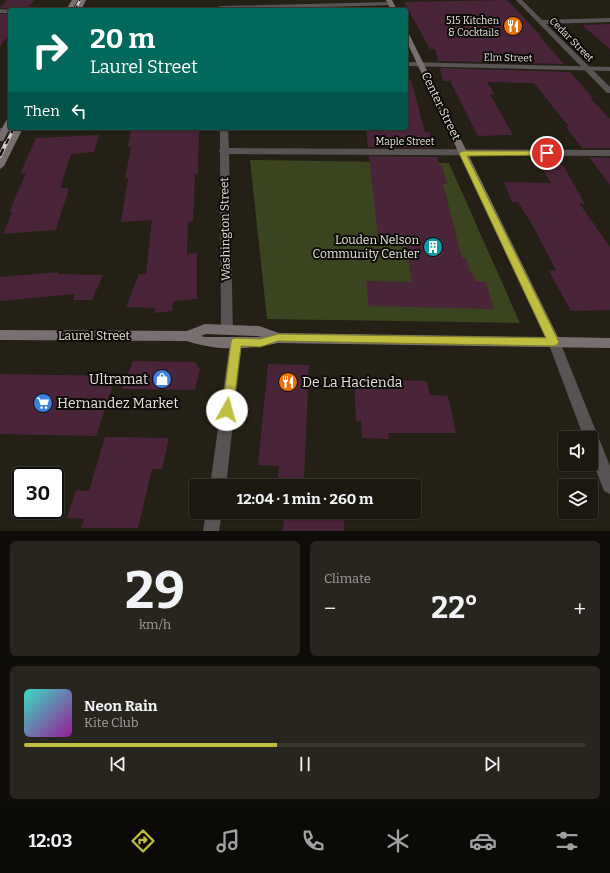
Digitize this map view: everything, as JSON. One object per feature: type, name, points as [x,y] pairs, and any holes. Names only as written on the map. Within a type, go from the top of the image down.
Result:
[{"type":"main road","name":"Center Street","points":[[408,38],[554,342]]},
{"type":"main road","points":[[0,139],[3,130]]},
{"type":"main road","points":[[0,166],[18,130]]},
{"type":"main road","name":"Laurel Street","points":[[188,336],[205,329],[259,330],[278,338]]},
{"type":"main road","name":"Laurel Street","points":[[0,335],[188,336],[205,342],[260,343],[278,338],[610,343]]},
{"type":"street","name":"Cedar Street","points":[[519,0],[610,91]]},
{"type":"street","points":[[244,8],[390,2]]},
{"type":"street","points":[[541,22],[610,20]]},
{"type":"street","name":"Elm Street","points":[[408,64],[610,69]]},
{"type":"street","name":"Washington Street","points":[[224,130],[227,330]]},
{"type":"street","name":"Maple Street","points":[[224,151],[610,153]]},
{"type":"street","points":[[219,479],[236,342]]},
{"type":"street","name":"Center Street","points":[[554,342],[610,486]]},
{"type":"street","points":[[211,531],[213,519]]},
{"type":"green space","points":[[250,160],[449,163],[520,323],[267,319]]},
{"type":"building","points":[[7,0],[34,0],[28,8],[0,8]]},
{"type":"building","points":[[507,0],[542,37],[540,37],[564,64],[438,61],[435,49],[430,49],[404,2]]},
{"type":"building","points":[[0,14],[8,14],[8,36],[0,46]]},
{"type":"building","points":[[610,24],[610,49],[582,25]]},
{"type":"building","points":[[440,68],[570,72],[593,98],[590,98],[610,119],[610,148],[582,148],[566,127],[569,127],[534,83],[487,82],[495,94],[490,94],[513,135],[478,136],[450,81],[443,81]]},
{"type":"building","points":[[411,80],[425,132],[429,132],[434,148],[368,147],[366,130],[408,130],[408,81]]},
{"type":"building","points":[[131,130],[199,130],[198,174],[195,174],[193,221],[188,222],[187,254],[197,253],[197,299],[173,301],[172,311],[155,313],[155,308],[126,307],[139,274],[146,274],[152,220],[121,222],[128,178],[125,179],[131,147],[128,147]]},
{"type":"building","points":[[99,135],[94,152],[71,154],[60,188],[69,188],[56,230],[3,234],[12,212],[9,212],[26,173],[20,174],[36,138]]},
{"type":"building","name":"Louden Nelson Community Center","points":[[369,156],[437,157],[440,166],[442,166],[447,184],[443,184],[462,258],[466,258],[470,273],[473,273],[475,281],[486,282],[494,309],[369,306],[366,281],[412,282],[405,236],[378,236]]},
{"type":"building","points":[[589,157],[610,158],[610,185]]},
{"type":"building","points":[[540,165],[563,165],[585,204],[579,203],[610,247],[610,310],[571,311],[549,271],[556,270],[534,228],[518,202],[512,202],[504,182],[551,183]]},
{"type":"building","points":[[58,272],[57,274],[103,275],[92,300],[73,300],[75,294],[0,301],[0,277]]},
{"type":"building","name":"Ultramat","points":[[133,361],[195,362],[200,369],[195,390],[122,389]]},
{"type":"building","points":[[268,364],[309,365],[304,478],[324,479],[278,479],[279,466],[258,465]]},
{"type":"building","points":[[0,374],[116,376],[96,436],[0,434]]},
{"type":"building","points":[[354,377],[427,381],[430,395],[448,396],[456,433],[388,433],[389,439],[362,438],[361,421],[356,421]]},
{"type":"building","points":[[105,437],[169,438],[162,469],[152,469],[138,528],[81,528],[84,519],[67,518],[76,490],[89,491]]},
{"type":"building","points":[[284,519],[344,519],[344,531],[283,531]]},
{"type":"railway","points":[[76,8],[80,0]]},
{"type":"railway","points":[[6,144],[13,130]]},
{"type":"railway","points":[[0,156],[6,143]]},
{"type":"place","name":"515 Kitchen & Cocktails","points":[[513,26]]},
{"type":"place","name":"Louden Nelson Community Center","points":[[433,247]]},
{"type":"place","name":"Ultramat","points":[[162,379]]},
{"type":"place","name":"De La Hacienda","points":[[288,382]]},
{"type":"place","name":"Hernandez Market","points":[[43,403]]},
{"type":"route","points":[[227,410],[236,342],[260,343],[278,338],[554,342],[463,153],[547,153]]}]
